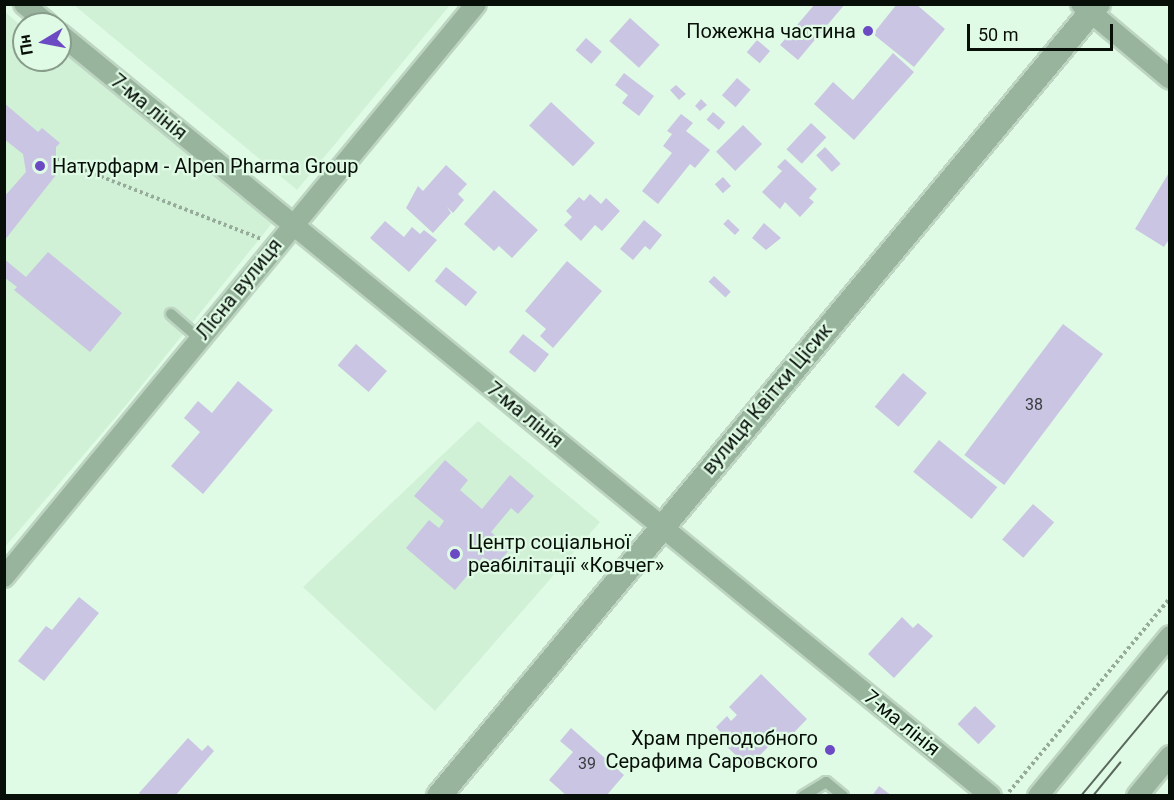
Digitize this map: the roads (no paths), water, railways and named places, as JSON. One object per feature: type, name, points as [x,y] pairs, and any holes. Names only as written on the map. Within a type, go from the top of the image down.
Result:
[{"type":"street","name":"Лісна вулиця","points":[[4,577],[289,228],[476,4]]},
{"type":"street","points":[[1090,7],[1170,79]]},
{"type":"street","name":"вулиця Квітки Цісик","points":[[439,795],[1090,7]]},
{"type":"street","name":"7-ма лінія","points":[[72,44],[289,228],[661,526],[991,795]]},
{"type":"street","points":[[1038,795],[1170,636]]},
{"type":"street","points":[[1137,795],[1170,756]]},
{"type":"lane","points":[[171,314],[199,338]]},
{"type":"lane","points":[[803,795],[826,782],[843,795]]},
{"type":"tram line","points":[[1081,796],[1170,689]]},
{"type":"tram line","points":[[1093,796],[1120,763]]},
{"type":"place","name":"Пожежна частина","points":[[868,31]]},
{"type":"place","name":"Натурфарм - Alpen Pharma Group","points":[[40,166]]},
{"type":"place","name":"Центр соціальної реабілітації «Ковчег»","points":[[455,554]]},
{"type":"place","name":"Храм преподобного Серафима Саровского","points":[[830,750]]}]
